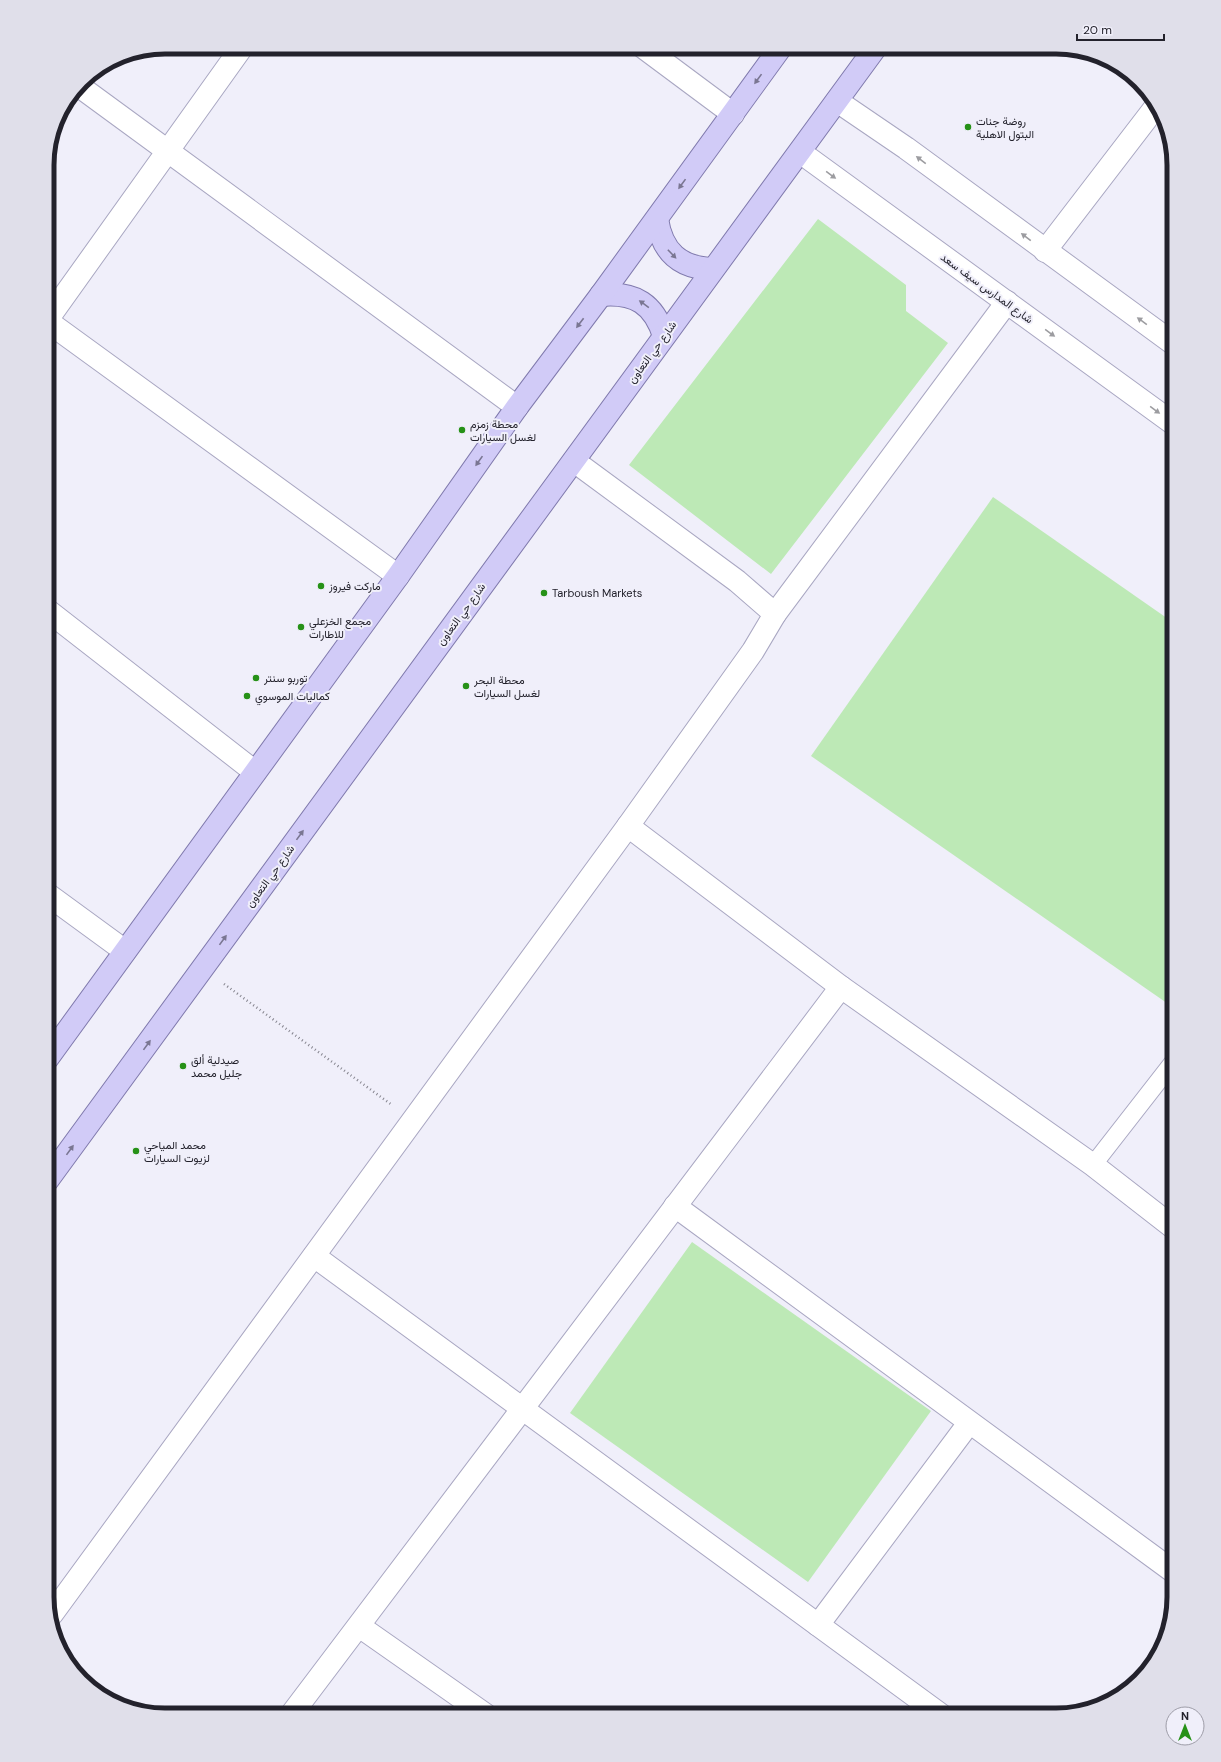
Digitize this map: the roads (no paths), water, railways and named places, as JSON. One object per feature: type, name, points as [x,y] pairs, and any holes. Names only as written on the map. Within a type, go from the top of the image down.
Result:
[{"type":"main road","points":[[54,1049],[398,576],[517,407],[657,219],[776,54]]},
{"type":"main road","name":"شارع حي التعاون","points":[[54,1171],[871,54]]},
{"type":"main road","points":[[657,219],[659,233],[665,246],[674,256],[685,265],[699,269],[713,270]]},
{"type":"main road","points":[[601,295],[615,294],[629,296],[642,302],[652,311],[660,323],[664,336]]},
{"type":"street","points":[[54,310],[237,54]]},
{"type":"street","points":[[652,54],[733,114]]},
{"type":"street","points":[[84,90],[517,407]]},
{"type":"street","points":[[837,101],[906,148],[1167,339]]},
{"type":"street","points":[[1045,251],[1152,111]]},
{"type":"street","name":"شارع المدارس سيف سعد","points":[[800,152],[1167,419]]},
{"type":"street","points":[[55,1610],[628,826],[753,651],[775,614],[1007,302]]},
{"type":"street","points":[[54,325],[398,576]]},
{"type":"street","points":[[574,461],[737,581],[775,614]]},
{"type":"street","points":[[54,615],[255,772]]},
{"type":"street","points":[[628,826],[841,987],[1093,1165],[1167,1223]]},
{"type":"street","points":[[54,899],[126,951]]},
{"type":"street","points":[[296,1708],[841,987]]},
{"type":"street","points":[[676,1206],[969,1423],[1167,1567]]},
{"type":"street","points":[[314,1256],[932,1708]]},
{"type":"street","points":[[818,1624],[969,1423]]},
{"type":"street","points":[[359,1626],[476,1708]]},
{"type":"lane","points":[[1093,1165],[1167,1070]]},
{"type":"place","name":"روضة جنات البتول الاهلية","points":[[968,127]]},
{"type":"place","name":"محطة زمزم لغسل السيارات","points":[[462,430]]},
{"type":"place","name":"ماركت فيروز","points":[[321,586]]},
{"type":"place","name":"Tarboush Markets","points":[[544,593]]},
{"type":"place","name":"مجمع الخزعلي للاطارات","points":[[301,627]]},
{"type":"place","name":"توربو سنتر","points":[[256,678]]},
{"type":"place","name":"محطة البحر لغسل السيارات","points":[[466,686]]},
{"type":"place","name":"كماليات الموسوي","points":[[247,696]]},
{"type":"place","name":"صيدلية ألق جليل محمد","points":[[183,1066]]},
{"type":"place","name":"محمد المياحي لزيوت السيارات","points":[[136,1151]]}]
